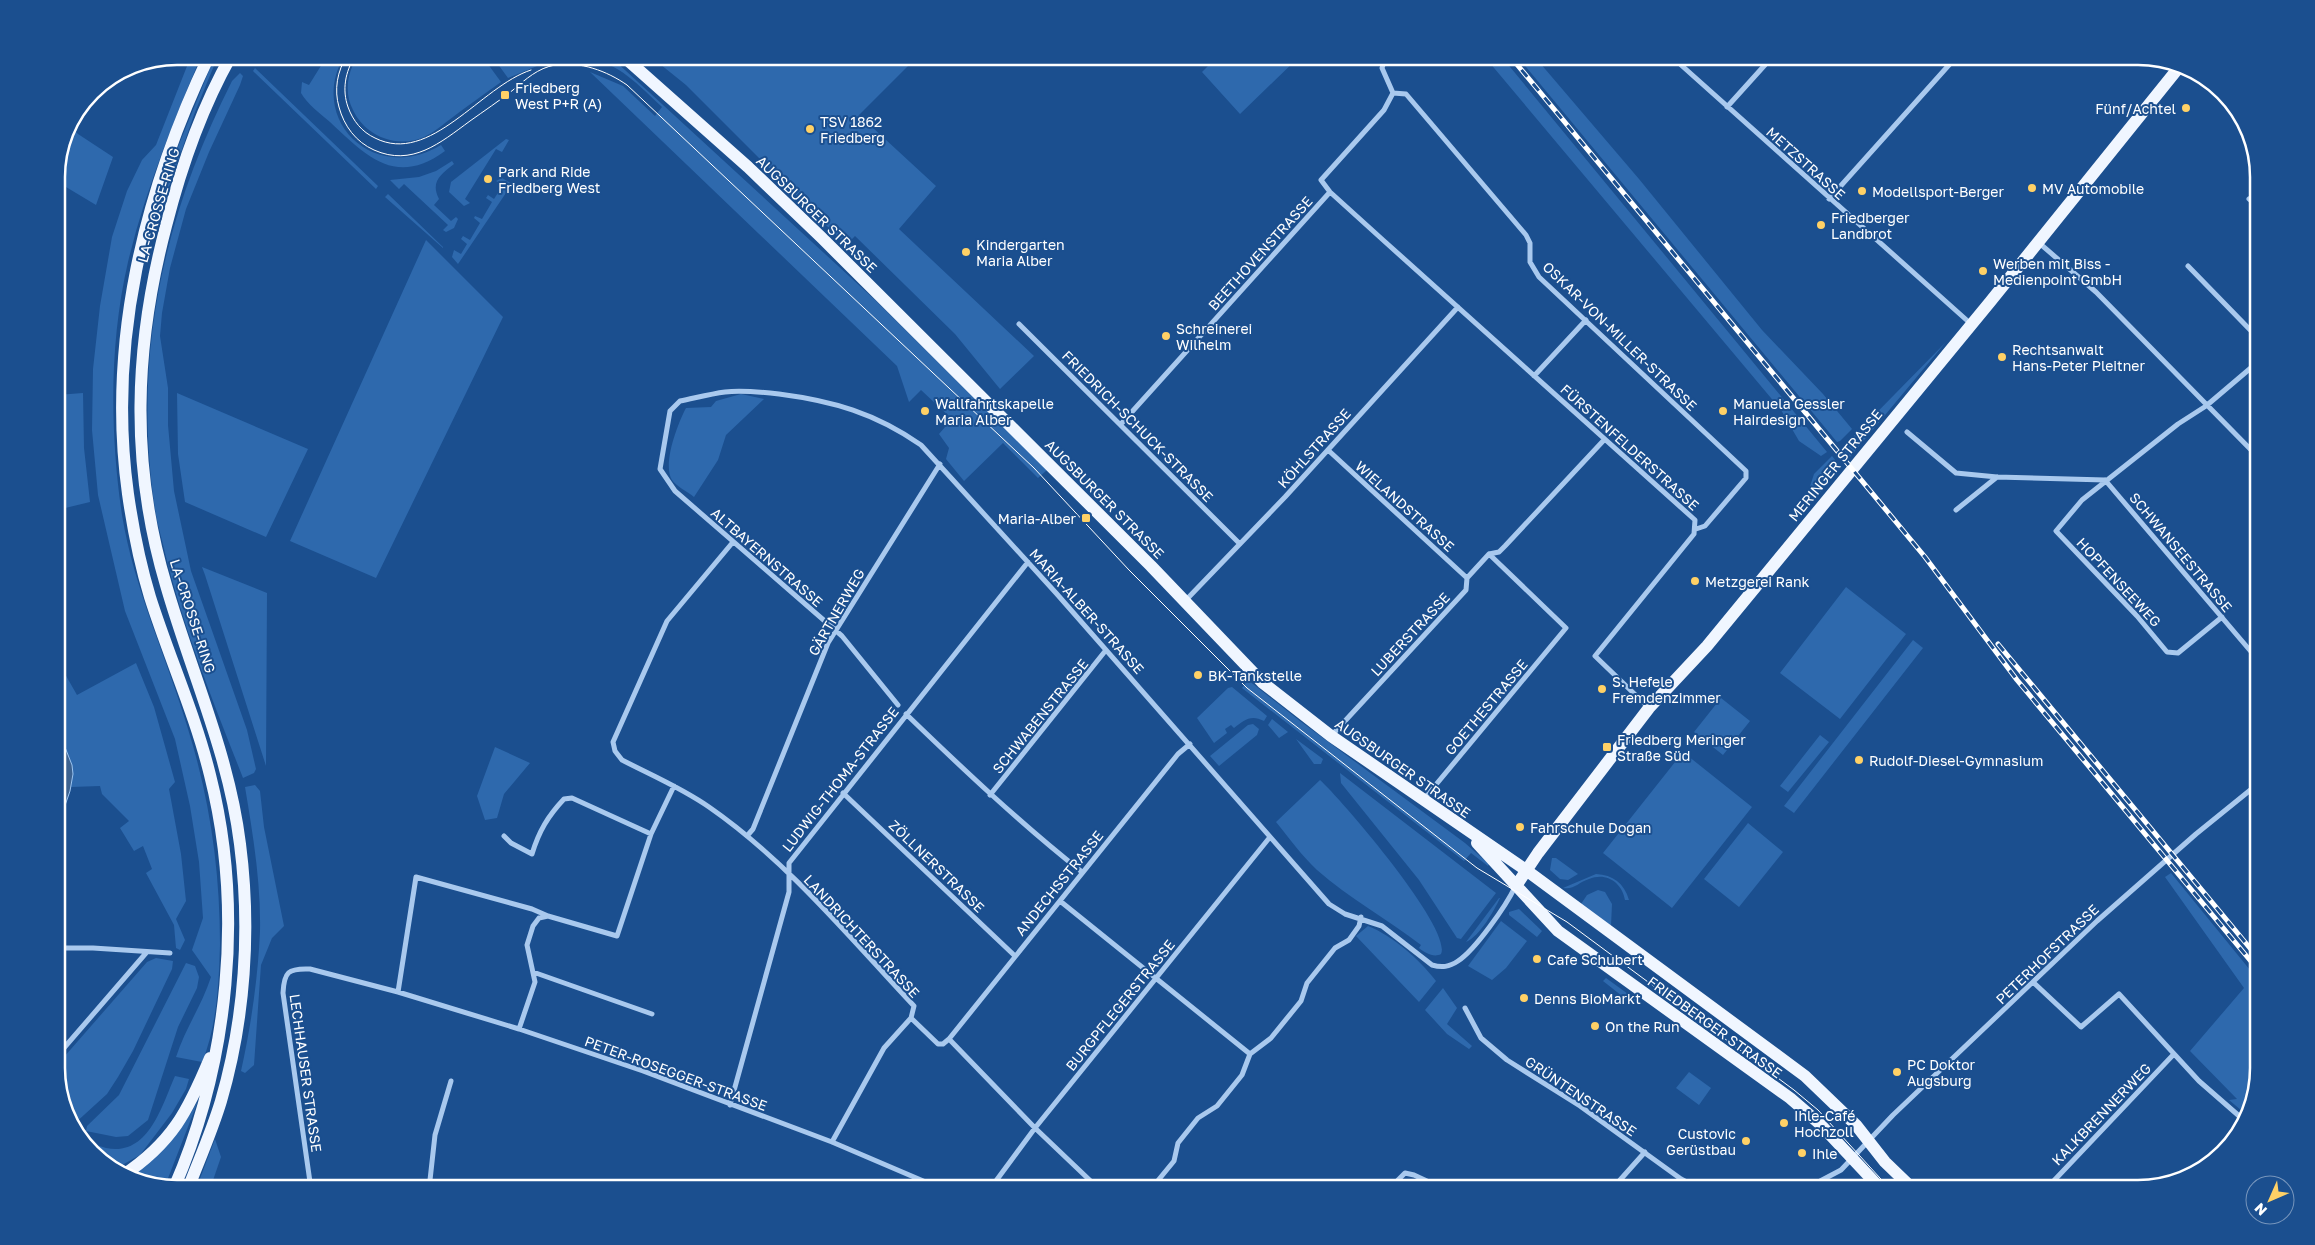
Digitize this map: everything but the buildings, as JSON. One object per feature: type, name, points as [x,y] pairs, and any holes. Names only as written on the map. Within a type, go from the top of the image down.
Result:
[{"type":"main road","name":"LA-CROSSE-RING","points":[[205,65],[181,123],[146,228],[135,269],[127,321],[122,391],[124,460],[142,566],[210,776],[222,842],[228,931],[222,1016],[216,1044]]},
{"type":"main road","name":"LA-CROSSE-RING","points":[[191,1180],[214,1120],[232,1054],[242,980],[244,892],[239,832],[226,764],[166,587],[152,531],[142,467],[140,433],[141,363],[152,281],[176,188],[198,126],[227,65]]},
{"type":"main road","name":"AUGSBURGER STRASSE","points":[[633,65],[748,167],[822,238],[1151,566],[1263,683],[1331,736],[1465,830],[1526,870]]},
{"type":"main road","name":"MERINGER STRASSE","points":[[1516,886],[1526,870],[1649,708],[1708,646],[2176,72]]},
{"type":"main road","name":"FRIEDBERGER STRASSE","points":[[1465,830],[1558,931],[1790,1098],[1820,1124],[1860,1150],[1885,1162],[1904,1180]]},
{"type":"main road","name":"FRIEDBERGER STRASSE","points":[[1526,870],[1804,1076],[1842,1112],[1876,1180]]},
{"type":"main road","points":[[130,1170],[148,1157],[179,1123],[194,1097],[216,1044]]},
{"type":"main road","points":[[177,1180],[206,1099],[213,1073],[216,1044]]},
{"type":"street","points":[[1383,65],[1382,68],[1393,93]]},
{"type":"street","name":"METZSTRASSE","points":[[1681,65],[1971,324]]},
{"type":"street","points":[[1726,107],[1765,65]]},
{"type":"street","points":[[1829,199],[1949,65]]},
{"type":"street","name":"BEETHOVENSTRASSE","points":[[1120,424],[1330,192],[1321,180],[1384,110],[1393,93]]},
{"type":"street","name":"OSKAR-VON-MILLER-STRASSE","points":[[1393,93],[1406,94],[1526,235],[1530,243],[1530,262],[1539,277],[1746,471],[1746,478],[1705,526],[1696,529]]},
{"type":"street","name":"FÜRSTENFELDERSTRASSE","points":[[1330,192],[1695,520],[1696,529],[1595,656],[1649,708]]},
{"type":"street","points":[[2038,242],[2096,292],[2250,449]]},
{"type":"street","points":[[2188,266],[2250,331]]},
{"type":"street","name":"KÖHLSTRASSE","points":[[1184,602],[1328,450],[1458,307]]},
{"type":"street","points":[[1534,376],[1586,320]]},
{"type":"street","name":"FRIEDRICH-SCHUCK-STRASSE","points":[[1019,324],[1240,544]]},
{"type":"street","points":[[1907,432],[1956,473],[1998,477],[2105,480],[2178,424],[2206,406],[2250,368]]},
{"type":"street","name":"MARIA-ALBER-STRASSE","points":[[670,411],[680,402],[725,392],[747,391],[812,398],[848,407],[894,427],[920,445],[940,464],[1028,562],[1329,904],[1344,914],[1361,917],[1382,926],[1432,965],[1441,968],[1459,961],[1493,920],[1516,886]]},
{"type":"street","name":"ALTBAYERNSTRASSE","points":[[670,411],[660,469],[675,491],[836,630],[898,705]]},
{"type":"street","name":"LUBERSTRASSE","points":[[1331,736],[1466,590],[1467,578],[1489,554],[1499,552],[1604,440]]},
{"type":"street","name":"WIELANDSTRASSE","points":[[1328,450],[1467,578]]},
{"type":"street","name":"GÄRTNERWEG","points":[[747,836],[752,829],[824,651],[940,464]]},
{"type":"street","points":[[1956,510],[1998,477]]},
{"type":"street","name":"SCHWANSEESTRASSE","points":[[2105,480],[2250,651]]},
{"type":"street","name":"HOPFENSEEWEG","points":[[2105,480],[2082,500],[2056,531],[2137,616],[2167,652],[2178,653],[2222,617]]},
{"type":"street","name":"LANDRICHTERSTRASSE","points":[[734,542],[667,622],[613,742],[614,751],[622,760],[674,786],[708,806],[747,836],[788,873],[914,1006],[911,1018],[938,1044],[943,1044],[949,1039]]},
{"type":"street","name":"GOETHESTRASSE","points":[[1424,800],[1566,628],[1489,554]]},
{"type":"street","name":"LUDWIG-THOMA-STRASSE","points":[[730,1105],[789,892],[789,863],[1028,562]]},
{"type":"street","name":"SCHWABENSTRASSE","points":[[990,796],[1106,650]]},
{"type":"street","points":[[906,714],[990,796],[1082,872]]},
{"type":"street","name":"ANDECHSSTRASSE","points":[[949,1039],[1178,754],[1190,744]]},
{"type":"street","points":[[398,992],[416,877],[532,909],[548,916],[617,936],[651,834],[674,786]]},
{"type":"street","name":"PETERHOFSTRASSE","points":[[1860,1150],[2033,982],[2196,834],[2250,790]]},
{"type":"street","name":"ZÖLLNERSTRASSE","points":[[843,793],[1016,956]]},
{"type":"street","points":[[504,836],[510,843],[532,854],[538,832],[549,815],[564,799],[572,798],[651,834]]},
{"type":"street","name":"BURGPFLEGERSTRASSE","points":[[997,1180],[1035,1128],[1270,837]]},
{"type":"street","points":[[1060,902],[1250,1054]]},
{"type":"street","points":[[519,1029],[535,982],[527,945],[533,926],[539,918],[548,916]]},
{"type":"street","points":[[1158,1180],[1174,1160],[1178,1144],[1198,1118],[1217,1106],[1242,1075],[1250,1054],[1271,1038],[1301,1001],[1307,983],[1335,948],[1349,940],[1359,926],[1361,917]]},
{"type":"street","points":[[65,948],[170,953]]},
{"type":"street","points":[[65,1046],[146,953]]},
{"type":"street","name":"PETER-ROSEGGER-STRASSE","points":[[297,968],[310,969],[398,992],[519,1029],[642,1071],[832,1142],[921,1180]]},
{"type":"street","name":"LECHHAUSER STRASSE","points":[[297,968],[288,972],[284,978],[283,993],[310,1180]]},
{"type":"street","points":[[534,972],[652,1014]]},
{"type":"street","points":[[2033,982],[2081,1027],[2118,994],[2173,1055],[2220,1102],[2239,1117]]},
{"type":"street","name":"GRÜNTENSTRASSE","points":[[1465,1008],[1481,1038],[1506,1060],[1580,1106],[1684,1180]]},
{"type":"street","points":[[832,1142],[884,1048],[911,1018]]},
{"type":"street","points":[[949,1039],[1035,1128],[1090,1180]]},
{"type":"street","name":"KALKBRENNERWEG","points":[[2055,1180],[2173,1055]]},
{"type":"street","points":[[430,1180],[435,1135],[451,1081]]},
{"type":"street","points":[[1825,1180],[1842,1170],[1860,1150]]},
{"type":"street","points":[[1620,1180],[1645,1152]]},
{"type":"street","points":[[1398,1180],[1405,1173],[1425,1180]]},
{"type":"shaded area","points":[[187,65],[197,65],[151,183],[128,262],[117,325],[113,388],[115,452],[127,543],[134,570],[180,702],[196,756],[208,809],[216,862],[220,916],[218,989],[211,1034],[202,1062],[176,1057],[211,977],[192,950],[203,918],[199,862],[190,806],[175,739],[125,611],[98,495],[92,430],[93,369],[100,306],[112,237],[127,191],[142,160],[156,145]]},
{"type":"shaded area","points":[[211,65],[214,65],[195,112],[163,204],[159,203],[173,159]]},
{"type":"shaded area","points":[[321,65],[341,65],[335,80],[334,103],[341,123],[354,140],[372,152],[393,157],[416,155],[441,145],[445,151],[428,162],[412,167],[397,167],[383,163],[357,146],[310,105],[301,93],[302,82],[309,85]]},
{"type":"shaded area","points":[[353,65],[489,65],[501,82],[424,137],[403,142],[383,138],[365,127],[358,119],[348,97]]},
{"type":"shaded area","points":[[499,65],[540,65],[508,78]]},
{"type":"shaded area","points":[[610,65],[620,65],[874,299],[1047,470],[1038,478],[1003,443],[964,481],[946,459],[949,448],[939,434],[952,419],[921,390],[909,402],[897,366],[590,72],[623,86],[655,116],[662,107],[637,83]]},
{"type":"shaded area","points":[[661,65],[909,65],[859,115],[936,186],[899,229],[1034,356],[1000,389],[955,334],[855,236],[846,245],[686,85]]},
{"type":"shaded area","points":[[1209,65],[1291,65],[1240,114],[1202,72]]},
{"type":"shaded area","points":[[1492,65],[1508,65],[1827,452],[1821,456],[1799,441],[1781,410]]},
{"type":"shaded area","points":[[1524,65],[1542,65],[1639,179],[1762,330],[1823,394],[1852,429],[1837,442]]},
{"type":"shaded area","points":[[255,68],[378,186],[376,189],[253,71]]},
{"type":"shaded area","points":[[240,73],[243,76],[240,85],[209,152],[186,209],[170,268],[160,336],[168,388],[168,425],[174,491],[191,571],[247,730],[256,769],[254,773],[243,778],[190,639],[165,553],[155,509],[149,452],[148,397],[151,342],[159,289],[171,236],[208,132],[232,81]]},
{"type":"shaded area","points":[[74,130],[113,157],[96,205],[65,186],[66,162]]},
{"type":"shaded area","points":[[506,139],[509,140],[502,152],[496,149],[465,199],[470,203],[464,206],[449,192],[451,182]]},
{"type":"shaded area","points":[[452,161],[454,164],[441,175],[436,183],[439,199],[434,205],[451,221],[456,217],[458,219],[454,228],[446,232],[443,230],[448,225],[404,184],[399,189],[390,180],[419,177],[436,171]]},
{"type":"shaded area","points":[[502,178],[512,184],[458,264],[452,257],[454,250],[461,254],[467,244],[461,239],[463,236],[470,240],[480,223],[474,218],[475,216],[482,219],[492,202],[486,198],[488,195],[494,199],[503,185],[496,181]]},
{"type":"shaded area","points":[[388,194],[443,247],[443,248],[385,197]]},
{"type":"shaded area","points":[[426,240],[503,317],[376,578],[290,541]]},
{"type":"shaded area","points":[[1946,342],[1850,457],[1842,448]]},
{"type":"shaded area","points":[[83,393],[84,448],[90,502],[65,508],[65,394]]},
{"type":"shaded area","points":[[177,393],[308,449],[266,537],[185,502],[178,454]]},
{"type":"shaded area","points":[[741,394],[764,399],[726,435],[718,460],[694,497],[679,487],[672,480],[669,473],[672,444],[686,408],[711,407],[716,401]]},
{"type":"shaded area","points":[[1832,456],[1841,467],[1800,517],[1814,474]]},
{"type":"shaded area","points":[[202,567],[267,593],[266,766],[205,575]]},
{"type":"shaded area","points":[[1846,587],[1906,634],[1840,719],[1780,673]]},
{"type":"shaded area","points":[[1913,640],[1923,648],[1794,813],[1784,806]]},
{"type":"shaded area","points":[[136,663],[154,707],[175,782],[169,789],[181,854],[186,901],[176,919],[185,940],[180,950],[176,948],[174,925],[146,873],[152,869],[143,846],[134,851],[120,828],[129,821],[102,794],[100,786],[71,787],[72,765],[65,747],[65,674],[77,695]]},
{"type":"shaded area","points":[[1248,680],[1300,721],[1465,843],[1489,864],[1488,866],[1471,853],[1464,861],[1242,688]]},
{"type":"shaded area","points":[[1232,687],[1267,716],[1264,721],[1251,718],[1244,720],[1234,728],[1231,725],[1225,729],[1227,733],[1214,743],[1197,718],[1228,688]]},
{"type":"shaded area","points":[[1721,698],[1750,721],[1723,755],[1694,732]]},
{"type":"shaded area","points":[[1272,719],[1288,732],[1279,738],[1268,725]]},
{"type":"shaded area","points":[[1253,724],[1259,729],[1257,735],[1219,766],[1210,756],[1248,725]]},
{"type":"shaded area","points":[[1820,735],[1829,742],[1788,792],[1780,786]]},
{"type":"shaded area","points":[[1296,739],[1323,759],[1321,764],[1314,764]]},
{"type":"shaded area","points":[[65,747],[72,765],[73,774],[65,805]]},
{"type":"shaded area","points":[[495,747],[530,763],[504,794],[497,818],[485,820],[477,796]]},
{"type":"shaded area","points":[[1683,752],[1752,807],[1672,908],[1603,853]]},
{"type":"shaded area","points":[[1340,773],[1496,893],[1461,939],[1457,938],[1419,880],[1341,783]]},
{"type":"shaded area","points":[[1320,780],[1371,837],[1414,893],[1440,940],[1441,954],[1433,955],[1424,952],[1419,948],[1421,945],[1329,880],[1306,859],[1276,822]]},
{"type":"shaded area","points":[[255,785],[260,791],[264,827],[284,926],[272,938],[261,965],[254,1065],[245,1073],[241,1071],[254,1002],[260,931],[258,877],[245,787]]},
{"type":"shaded area","points":[[1748,823],[1783,852],[1739,907],[1704,879]]},
{"type":"shaded area","points":[[1552,858],[1556,858],[1578,874],[1568,880],[1560,879],[1550,870]]},
{"type":"shaded area","points":[[2171,873],[2250,970],[2250,1068],[2249,1083],[2242,1111],[2229,1100],[2237,1099],[2190,1051],[2244,988],[2165,877]]},
{"type":"shaded area","points":[[1596,874],[1608,876],[1617,881],[1624,889],[1629,900],[1625,900],[1621,889],[1613,880],[1608,878],[1596,877],[1585,880],[1570,888],[1563,888]]},
{"type":"shaded area","points":[[1598,890],[1605,892],[1612,904],[1611,926],[1581,904],[1587,895]]},
{"type":"shaded area","points":[[1499,898],[1486,923],[1466,942]]},
{"type":"shaded area","points":[[1519,909],[1542,931],[1537,937],[1509,915],[1509,912]]},
{"type":"shaded area","points":[[1501,921],[1527,941],[1506,968],[1492,980],[1468,966]]},
{"type":"shaded area","points":[[1368,926],[1387,936],[1405,949],[1436,981],[1419,1002],[1356,936]]},
{"type":"shaded area","points":[[156,958],[173,961],[172,969],[133,1051],[118,1077],[107,1094],[78,1121],[67,1090],[65,1056],[147,962]]},
{"type":"shaded area","points":[[186,963],[195,966],[199,977],[197,988],[178,1027],[148,1120],[128,1136],[116,1137],[86,1131],[87,1126],[119,1095]]},
{"type":"shaded area","points":[[1606,978],[1639,1002],[1631,1003],[1603,981]]},
{"type":"shaded area","points":[[1443,988],[1457,1008],[1447,1024],[1472,1046],[1469,1049],[1447,1034],[1425,1010]]},
{"type":"shaded area","points":[[1689,1072],[1711,1088],[1699,1105],[1676,1088]]},
{"type":"shaded area","points":[[175,1076],[189,1079],[186,1089],[172,1113],[140,1155],[122,1165],[95,1144],[106,1148],[121,1149],[133,1145],[143,1137],[159,1114]]},
{"type":"shaded area","points":[[198,1101],[168,1179],[134,1172],[149,1161],[176,1134]]},
{"type":"shaded area","points":[[215,1139],[221,1157],[213,1180],[199,1180]]},
{"type":"tram line","points":[[342,65],[337,87],[337,101],[348,127],[356,138],[368,147],[388,155],[401,156],[425,150],[448,137],[532,74],[555,65]]},
{"type":"tram line","points":[[350,65],[345,94],[350,112],[355,121],[366,133],[395,144],[416,141],[435,133],[493,91],[531,70]]},
{"type":"tram line","points":[[578,65],[602,71],[627,85],[1034,468],[1129,570],[1247,688],[1477,868],[1567,922],[1794,1090],[1818,1110],[1882,1180]]},
{"type":"railway","points":[[1517,65],[1925,557],[2017,680],[2250,960]]},
{"type":"railway","points":[[1998,644],[2250,948]]},
{"type":"place","name":"Friedberg West P+R (A)","points":[[505,95]]},
{"type":"place","name":"Fünf/Achtel","points":[[2186,108]]},
{"type":"place","name":"TSV 1862 Friedberg","points":[[810,129]]},
{"type":"place","name":"Park and Ride Friedberg West","points":[[488,179]]},
{"type":"place","name":"MV Automobile","points":[[2032,188]]},
{"type":"place","name":"Modellsport-Berger","points":[[1862,191]]},
{"type":"place","name":"Friedberger Landbrot","points":[[1821,225]]},
{"type":"place","name":"Kindergarten Maria Alber","points":[[966,252]]},
{"type":"place","name":"Werben mit Biss - Medienpoint GmbH","points":[[1983,271]]},
{"type":"place","name":"Schreinerei Wilhelm","points":[[1166,336]]},
{"type":"place","name":"Rechtsanwalt Hans-Peter Pleitner","points":[[2002,357]]},
{"type":"place","name":"Wallfahrtskapelle Maria Alber","points":[[925,411]]},
{"type":"place","name":"Manuela Gessler Hairdesign","points":[[1723,411]]},
{"type":"place","name":"Maria-Alber","points":[[1086,518]]},
{"type":"place","name":"Metzgerei Rank","points":[[1695,581]]},
{"type":"place","name":"BK-Tankstelle","points":[[1198,675]]},
{"type":"place","name":"S. Hefele Fremdenzimmer","points":[[1602,689]]},
{"type":"place","name":"Friedberg Meringer Straße Süd","points":[[1607,747]]},
{"type":"place","name":"Rudolf-Diesel-Gymnasium","points":[[1859,760]]},
{"type":"place","name":"Fahrschule Dogan","points":[[1520,827]]},
{"type":"place","name":"Cafe Schubert","points":[[1537,959]]},
{"type":"place","name":"Denns BioMarkt","points":[[1524,998]]},
{"type":"place","name":"On the Run","points":[[1595,1026]]},
{"type":"place","name":"PC Doktor Augsburg","points":[[1897,1072]]},
{"type":"place","name":"Ihle-Café Hochzoll","points":[[1784,1123]]},
{"type":"place","name":"Custovic Gerüstbau","points":[[1746,1141]]},
{"type":"place","name":"Ihle","points":[[1802,1153]]}]
